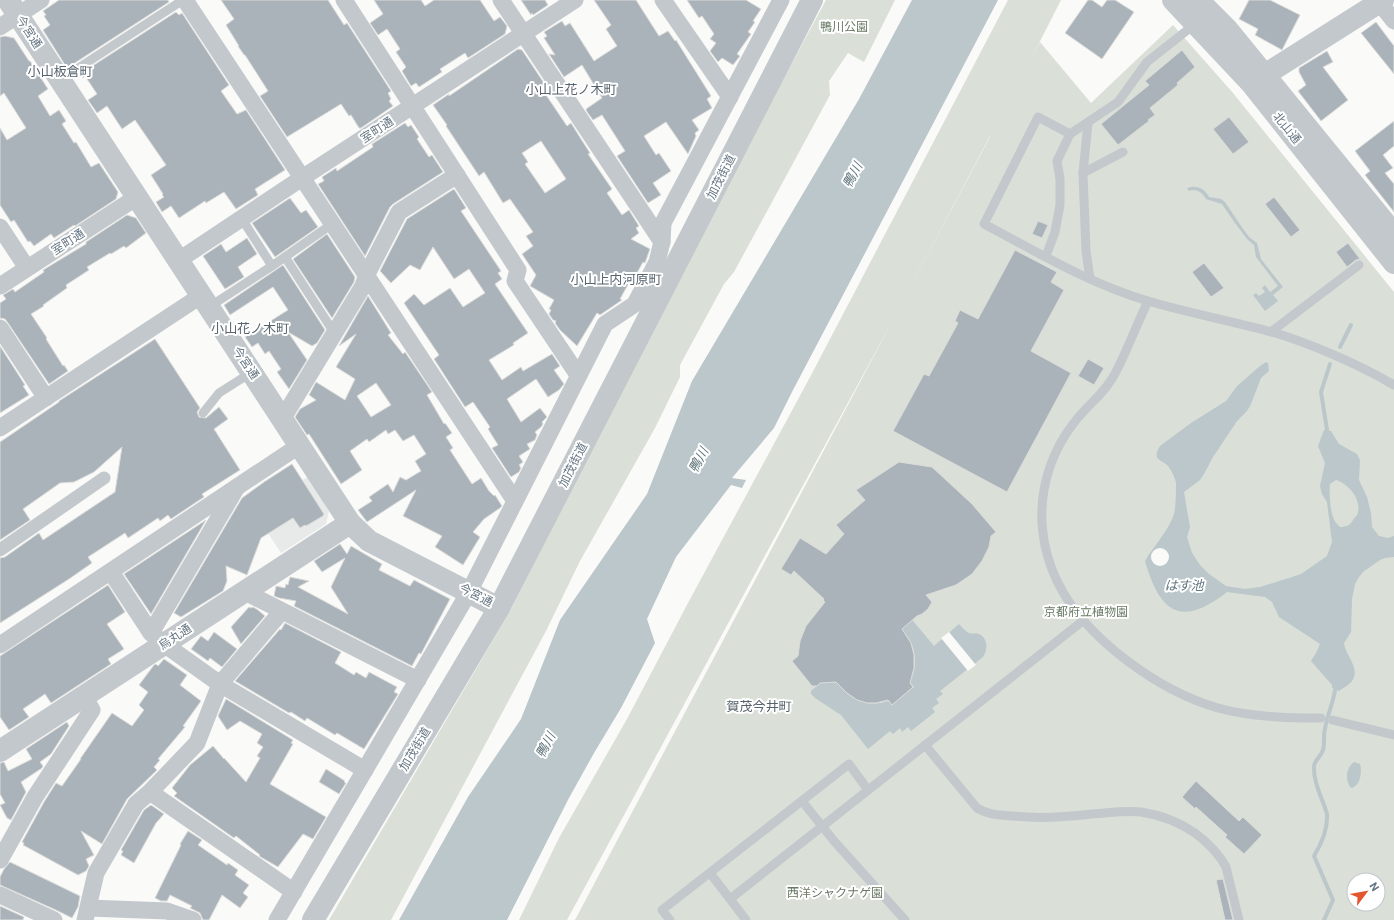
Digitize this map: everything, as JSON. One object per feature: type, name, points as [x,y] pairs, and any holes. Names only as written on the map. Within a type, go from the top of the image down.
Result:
[{"type":"street","points":[[0,27],[13,8],[41,0]]},
{"type":"street","points":[[184,0],[515,501]]},
{"type":"street","points":[[344,0],[414,106],[518,270],[515,281],[578,375]]},
{"type":"street","points":[[501,0],[662,242]]},
{"type":"street","name":"室町通","points":[[179,260],[575,0]]},
{"type":"street","points":[[663,0],[730,97]]},
{"type":"street","points":[[277,920],[469,592],[605,324],[635,304],[658,262],[662,242],[663,223],[782,0]]},
{"type":"street","name":"加茂街道","points":[[313,920],[499,608],[812,0]]},
{"type":"street","name":"北山通","points":[[1173,0],[1195,24],[1258,79]]},
{"type":"street","name":"北山通","points":[[1198,0],[1227,29],[1258,79],[1331,170],[1393,260]]},
{"type":"street","points":[[1258,79],[1375,3],[1394,21]]},
{"type":"street","name":"今宮通","points":[[13,8],[283,418],[350,523],[369,541],[499,608]]},
{"type":"street","name":"北山通","points":[[1331,170],[1394,234]]},
{"type":"street","points":[[283,418],[363,286],[366,274],[399,212],[458,175]]},
{"type":"street","name":"室町通","points":[[0,286],[137,197]]},
{"type":"street","points":[[0,227],[27,268]]},
{"type":"street","points":[[0,428],[46,398],[205,301]]},
{"type":"street","points":[[0,328],[46,398]]},
{"type":"street","points":[[0,645],[300,445]]},
{"type":"street","points":[[0,550],[104,478]]},
{"type":"street","points":[[158,639],[237,487]]},
{"type":"street","name":"烏丸通","points":[[0,751],[84,696],[158,639],[245,592],[350,523]]},
{"type":"street","points":[[111,572],[158,639],[220,684],[365,770]]},
{"type":"street","points":[[245,592],[418,680]]},
{"type":"street","points":[[185,919],[167,911],[87,914],[96,873],[136,804],[150,792],[197,743],[220,684],[282,611]]},
{"type":"street","points":[[1,854],[35,797],[92,710],[84,696]]},
{"type":"street","points":[[150,792],[294,892]]},
{"type":"street","points":[[0,895],[54,920]]},
{"type":"lane","points":[[60,80],[184,0]]},
{"type":"lane","points":[[1046,256],[1055,232],[1060,205],[1060,179],[1057,161],[1070,134],[1118,102],[1147,62],[1195,24]]},
{"type":"lane","points":[[1070,134],[1038,117],[984,224],[1090,279],[1114,289],[1148,301],[1271,332],[1326,352],[1394,385]]},
{"type":"lane","points":[[1088,123],[1083,173],[1086,252],[1090,279]]},
{"type":"lane","points":[[1083,173],[1123,152]]},
{"type":"lane","points":[[242,219],[272,266]]},
{"type":"lane","points":[[205,301],[272,266],[332,224]]},
{"type":"lane","points":[[285,257],[335,334]]},
{"type":"lane","points":[[1271,332],[1359,265]]},
{"type":"lane","points":[[1148,301],[1114,377],[1102,393],[1077,418],[1062,440],[1053,460],[1044,490],[1042,525],[1044,542],[1055,576],[1073,607],[1109,645],[1136,668],[1166,686],[1196,700],[1220,708],[1293,718],[1321,718]]},
{"type":"lane","points":[[203,413],[219,393],[252,372]]},
{"type":"lane","points":[[730,899],[1084,620]]},
{"type":"lane","points":[[1332,720],[1394,735]]},
{"type":"lane","points":[[925,745],[977,808],[982,812],[1036,818],[1135,812],[1160,816],[1182,825],[1212,848],[1223,862],[1226,867],[1239,920]]},
{"type":"lane","points":[[670,920],[662,910],[849,764],[868,790]]},
{"type":"lane","points":[[802,801],[834,842],[905,920]]},
{"type":"lane","points":[[710,873],[746,920]]},
{"type":"shaded area","points":[[308,477],[329,511],[326,524],[281,553],[256,515],[274,497]]},
{"type":"green space","name":"鴨川公園","points":[[826,0],[895,0],[864,62],[848,53],[829,81],[830,95],[734,272],[724,284],[680,365],[680,377],[655,428],[580,561],[546,631],[391,920],[329,920],[510,611],[707,221]]},
{"type":"green space","name":"京都府立植物園","points":[[1008,0],[1061,0],[1030,61],[1040,42],[1091,103],[1173,25],[1233,93],[1394,292],[1394,920],[575,920],[894,318],[567,920],[519,920],[559,838],[627,719],[809,379]],"holes":[[[990,136],[990,137],[896,314]]]},
{"type":"water","name":"鴨川","points":[[912,0],[998,0],[774,428],[732,478],[746,480],[742,488],[731,485],[676,557],[647,619],[655,643],[621,708],[569,798],[507,920],[399,920],[468,797],[521,719],[560,620],[647,494],[692,381],[859,99]]},
{"type":"water","points":[[1187,188],[1200,188],[1206,192],[1209,197],[1221,199],[1225,202],[1249,237],[1257,243],[1261,259],[1283,287],[1273,295],[1278,301],[1265,311],[1253,295],[1256,293],[1259,296],[1265,292],[1262,288],[1265,285],[1270,292],[1278,286],[1256,257],[1254,245],[1247,239],[1222,204],[1206,199],[1203,194],[1196,190],[1189,191]]},
{"type":"water","name":"はす池","points":[[1266,362],[1268,363],[1269,371],[1261,378],[1247,411],[1237,421],[1213,457],[1200,480],[1184,492],[1190,527],[1187,537],[1192,553],[1200,565],[1209,574],[1226,586],[1245,589],[1260,587],[1301,574],[1327,556],[1332,542],[1327,502],[1322,494],[1320,486],[1325,463],[1318,446],[1324,430],[1331,431],[1339,444],[1357,454],[1360,460],[1359,480],[1367,497],[1371,513],[1372,527],[1379,536],[1388,538],[1394,536],[1394,557],[1380,560],[1363,572],[1355,584],[1352,599],[1351,632],[1344,643],[1355,671],[1352,681],[1339,691],[1332,688],[1332,685],[1311,661],[1320,644],[1279,617],[1272,602],[1265,597],[1227,592],[1211,603],[1197,610],[1185,612],[1174,610],[1165,603],[1158,593],[1151,579],[1145,561],[1172,520],[1175,507],[1176,481],[1168,466],[1157,457],[1160,446],[1191,423],[1226,401],[1237,386]],"holes":[[[1336,480],[1349,488],[1356,497],[1358,502],[1358,514],[1351,523],[1340,527],[1333,518],[1332,514],[1330,505],[1330,484]]]},
{"type":"water","points":[[909,616],[934,646],[959,624],[969,633],[978,634],[984,638],[986,641],[986,651],[983,657],[940,691],[943,694],[936,699],[939,703],[932,708],[935,712],[911,731],[908,727],[902,732],[900,728],[893,734],[890,731],[868,749],[841,715],[815,698],[811,694],[811,691],[820,683],[837,682],[847,694],[859,701],[873,704],[888,701],[892,705],[914,687],[910,682],[913,675],[915,661],[913,647],[901,629]]},
{"type":"water","points":[[1354,762],[1360,764],[1361,774],[1359,781],[1352,788],[1348,784],[1347,773],[1349,767]]},
{"type":"pier","points":[[1160,548],[1166,551],[1169,557],[1166,563],[1160,566],[1154,563],[1151,557],[1154,551]]},
{"type":"pier","points":[[949,632],[976,665],[968,671],[941,638]]},
{"type":"building","points":[[59,0],[168,0],[169,2],[67,68],[43,30],[50,25],[44,16],[46,15],[43,11]]},
{"type":"building","points":[[221,0],[328,0],[344,25],[347,23],[391,91],[388,93],[391,99],[389,101],[393,106],[359,128],[351,115],[349,116],[341,104],[287,137],[260,96],[268,91],[226,25],[234,19]]},
{"type":"building","points":[[374,0],[421,0],[425,6],[434,0],[480,0],[494,21],[500,17],[507,26],[505,34],[468,58],[465,53],[440,69],[442,72],[419,87],[416,83],[411,86],[402,71],[406,67],[396,52],[400,49],[387,29],[378,35],[370,23],[383,14]]},
{"type":"building","points":[[521,0],[545,0],[548,5],[533,15],[532,13],[531,15]]},
{"type":"building","points":[[594,0],[636,0],[659,36],[668,31],[675,41],[676,40],[711,96],[707,99],[712,108],[692,120],[699,130],[695,133],[696,136],[688,154],[666,122],[644,136],[656,155],[659,153],[671,171],[653,183],[661,195],[648,203],[617,156],[625,151],[602,115],[593,120],[587,112],[586,109],[602,98],[582,65],[564,77],[549,54],[555,55],[544,38],[547,36],[544,32],[562,21],[565,26],[570,23],[594,61],[617,46],[606,29],[611,25]]},
{"type":"building","points":[[687,0],[746,0],[761,9],[748,32],[751,34],[737,54],[740,56],[733,65],[722,58],[718,62],[710,51],[716,43],[710,39],[714,34],[702,16],[699,18]]},
{"type":"building","points":[[1088,0],[1092,0],[1102,7],[1107,0],[1115,0],[1134,12],[1102,59],[1065,33]]},
{"type":"building","points":[[1249,0],[1270,0],[1300,15],[1282,50],[1255,35],[1258,29],[1239,19]]},
{"type":"building","points":[[176,12],[179,15],[182,13],[229,85],[221,91],[237,114],[246,110],[285,170],[255,189],[258,195],[236,209],[224,192],[206,203],[205,201],[179,218],[171,206],[162,212],[156,202],[164,197],[151,175],[166,165],[135,120],[122,129],[107,106],[97,113],[88,100],[97,94],[85,76],[83,78],[80,74]]},
{"type":"building","points":[[1376,22],[1394,46],[1394,74],[1361,33]]},
{"type":"building","points":[[5,36],[14,38],[48,89],[38,96],[50,116],[59,110],[66,121],[62,124],[74,143],[76,142],[91,167],[99,163],[118,192],[116,199],[75,226],[74,225],[54,238],[51,234],[34,246],[30,241],[28,242],[14,220],[11,222],[0,205],[0,128],[7,140],[26,128],[4,93],[0,96],[0,37]]},
{"type":"building","points":[[518,49],[522,50],[550,92],[546,95],[567,126],[571,123],[590,153],[588,154],[612,189],[607,193],[622,215],[629,210],[639,226],[636,228],[639,233],[631,239],[650,249],[645,263],[643,262],[637,273],[635,272],[620,299],[622,300],[600,315],[597,313],[577,346],[560,330],[555,323],[556,321],[553,320],[549,314],[551,310],[549,309],[554,300],[530,286],[536,275],[522,254],[533,246],[526,236],[533,232],[510,199],[503,203],[484,172],[479,176],[433,105],[449,94],[449,96]],"holes":[[[541,141],[566,179],[545,193],[525,164],[528,162],[522,153]]]},
{"type":"building","points":[[1182,50],[1195,67],[1177,83],[1178,85],[1150,108],[1155,115],[1118,145],[1101,124],[1149,85],[1145,81]]},
{"type":"building","points":[[1327,51],[1333,62],[1323,67],[1348,100],[1321,121],[1298,91],[1306,85],[1299,72],[1299,68]]},
{"type":"building","points":[[1229,117],[1249,142],[1233,154],[1213,129]]},
{"type":"building","points":[[1394,121],[1394,146],[1383,155],[1393,168],[1385,173],[1394,184],[1394,212],[1365,175],[1370,171],[1355,151]]},
{"type":"building","points":[[405,123],[408,127],[411,125],[419,137],[417,139],[429,157],[432,155],[443,172],[390,207],[365,256],[318,184],[324,181],[322,177],[336,168],[337,171],[373,147],[372,144]]},
{"type":"building","points":[[454,189],[466,208],[461,211],[501,271],[498,273],[502,279],[495,284],[528,333],[513,343],[514,345],[489,360],[502,380],[521,367],[523,371],[552,354],[560,366],[554,370],[564,384],[559,390],[548,397],[536,379],[507,399],[521,422],[540,408],[547,417],[542,422],[543,424],[541,427],[535,432],[537,435],[535,440],[527,444],[530,449],[519,456],[523,462],[519,465],[521,468],[519,472],[511,477],[492,448],[498,445],[488,429],[490,427],[473,402],[465,407],[434,359],[439,355],[404,303],[414,294],[424,305],[450,288],[463,307],[485,293],[469,269],[454,279],[433,247],[420,270],[410,265],[391,283],[380,271],[407,219]]},
{"type":"building","points":[[1274,197],[1300,230],[1291,237],[1265,204]]},
{"type":"building","points":[[290,198],[301,213],[306,210],[318,227],[275,257],[252,223]]},
{"type":"building","points":[[127,215],[136,218],[146,233],[126,248],[124,246],[87,267],[89,270],[66,285],[67,288],[31,314],[63,366],[64,365],[68,371],[49,384],[8,323],[5,319],[0,318],[0,303],[6,299],[3,295],[13,289],[15,292],[44,272],[43,270],[86,244],[86,242]]},
{"type":"building","points":[[1038,221],[1048,225],[1042,238],[1032,234]]},
{"type":"building","points":[[327,234],[355,277],[354,282],[332,318],[293,259]]},
{"type":"building","points":[[247,238],[257,254],[238,267],[244,277],[225,289],[203,256],[221,244],[226,252]]},
{"type":"building","points":[[1348,243],[1360,259],[1356,260],[1347,267],[1336,252]]},
{"type":"building","points":[[1015,250],[1057,272],[1051,282],[1064,290],[1031,351],[1071,373],[1007,492],[893,431],[924,374],[929,376],[958,323],[955,321],[960,310],[978,319]]},
{"type":"building","points":[[1204,263],[1224,288],[1211,297],[1192,272]]},
{"type":"building","points":[[283,265],[325,330],[317,343],[312,346],[288,332],[307,360],[289,389],[277,372],[281,369],[269,351],[265,354],[258,343],[252,347],[245,337],[288,310],[273,287],[230,315],[224,305]]},
{"type":"building","points":[[368,296],[391,333],[388,335],[403,354],[405,352],[432,392],[427,395],[444,424],[445,423],[452,433],[446,437],[453,448],[450,450],[472,484],[481,478],[489,491],[494,496],[495,495],[502,506],[484,519],[473,532],[480,537],[463,565],[435,547],[442,536],[403,516],[416,490],[367,522],[358,510],[372,501],[369,497],[388,484],[393,492],[400,477],[406,480],[421,471],[415,461],[426,454],[414,435],[403,441],[395,430],[388,434],[386,430],[369,442],[367,439],[350,451],[362,470],[341,484],[309,434],[307,435],[295,417],[300,409],[316,400],[309,395],[316,382],[345,400],[355,379],[336,367],[356,334],[339,346]],"holes":[[[376,383],[391,405],[371,417],[357,396]]]},
{"type":"building","points":[[155,339],[200,408],[197,412],[199,417],[206,418],[219,407],[228,419],[214,429],[240,470],[202,494],[204,497],[171,519],[168,515],[160,521],[158,518],[128,538],[125,533],[88,557],[92,563],[0,623],[0,558],[5,557],[39,533],[43,540],[115,492],[122,447],[94,472],[74,482],[60,483],[23,509],[30,520],[0,540],[0,442],[59,401]]},
{"type":"building","points":[[0,346],[25,385],[23,386],[29,395],[0,413]]},
{"type":"building","points":[[1088,359],[1104,368],[1094,385],[1078,376]]},
{"type":"building","points":[[899,462],[932,467],[972,504],[996,532],[991,536],[989,547],[982,561],[972,574],[956,585],[926,595],[932,602],[928,609],[902,629],[911,643],[914,655],[914,668],[910,683],[913,687],[892,705],[888,700],[876,703],[867,703],[857,700],[836,682],[820,683],[817,686],[812,686],[792,661],[798,656],[800,641],[806,626],[825,602],[823,600],[824,599],[794,571],[791,575],[781,569],[800,538],[826,554],[844,534],[836,525],[865,500],[856,490]]},
{"type":"building","points":[[292,464],[324,514],[323,516],[300,528],[293,518],[261,538],[247,575],[226,566],[227,581],[223,591],[181,617],[174,613],[242,498]]},
{"type":"building","points":[[206,520],[151,614],[124,574]]},
{"type":"building","points":[[340,544],[347,554],[351,546],[382,564],[379,570],[410,586],[414,580],[450,599],[421,654],[419,653],[412,666],[294,606],[296,601],[274,596],[276,586],[285,588],[286,584],[288,585],[290,577],[309,581],[298,587],[348,614],[331,587],[345,558],[322,572],[314,561]]},
{"type":"building","points":[[108,585],[125,612],[107,624],[124,649],[108,659],[111,664],[51,703],[45,694],[23,709],[29,717],[9,730],[0,717],[0,656]]},
{"type":"building","points":[[249,607],[253,607],[265,616],[241,644],[231,627]]},
{"type":"building","points":[[285,623],[341,652],[335,663],[354,675],[356,672],[366,678],[369,672],[397,687],[394,692],[398,694],[364,749],[337,733],[335,735],[307,718],[305,721],[291,712],[289,713],[235,681],[280,629],[281,630]]},
{"type":"building","points":[[214,632],[237,649],[222,667],[210,658],[208,661],[191,649],[201,636],[208,641]]},
{"type":"building","points":[[164,659],[187,675],[180,685],[201,701],[183,726],[185,727],[158,759],[160,760],[154,767],[157,770],[127,799],[102,844],[81,831],[94,855],[86,859],[89,866],[86,871],[78,875],[23,845],[24,843],[22,842],[56,783],[62,786],[112,713],[132,726],[144,710],[139,705],[148,692],[139,685],[154,665],[156,664],[158,666]]},
{"type":"building","points":[[226,699],[293,740],[291,743],[293,744],[270,784],[326,817],[313,839],[303,834],[278,867],[259,856],[260,855],[236,836],[234,838],[174,796],[177,793],[172,788],[190,765],[213,746],[246,782],[260,758],[257,756],[263,747],[257,743],[262,734],[240,721],[227,730],[218,716]]},
{"type":"building","points":[[67,722],[69,726],[51,754],[40,762],[43,766],[42,768],[21,782],[26,792],[11,820],[7,818],[0,805],[5,803],[0,794],[0,763],[4,762],[8,771],[32,759],[26,749]]},
{"type":"building","points":[[326,769],[345,781],[344,782],[346,783],[339,794],[319,782]]},
{"type":"building","points":[[1196,781],[1239,821],[1243,817],[1262,835],[1244,854],[1225,837],[1227,835],[1196,807],[1195,809],[1182,797]]},
{"type":"building","points":[[151,805],[164,814],[156,823],[134,863],[121,855],[123,851],[121,850],[144,810]]},
{"type":"building","points":[[188,831],[202,840],[198,845],[227,865],[228,863],[238,870],[235,875],[249,885],[243,893],[248,897],[240,908],[222,895],[209,920],[203,920],[200,913],[190,908],[192,906],[170,895],[167,901],[161,901],[155,898],[181,845],[180,844]]},
{"type":"building","points":[[10,862],[80,896],[78,907],[72,918],[0,885],[0,877]]},
{"type":"building","points":[[1223,879],[1233,920],[1225,920],[1216,880]]},
{"type":"building","points":[[0,906],[24,917],[23,920],[0,920]]},
{"type":"waterway","points":[[1340,347],[1351,325]]},
{"type":"waterway","points":[[1327,430],[1321,392],[1330,364]]},
{"type":"waterway","points":[[1324,920],[1333,900],[1314,856],[1320,846],[1327,825],[1327,814],[1315,778],[1314,766],[1323,750],[1324,732],[1335,690]]},
{"type":"district","name":"小山板倉町","points":[[60,71]]},
{"type":"district","name":"小山上花ノ木町","points":[[571,89]]},
{"type":"district","name":"小山上内河原町","points":[[616,279]]},
{"type":"district","name":"小山花ノ木町","points":[[250,328]]},
{"type":"district","name":"賀茂今井町","points":[[759,706]]},
{"type":"park label","name":"西洋シャクナゲ園","points":[[835,893]]}]
